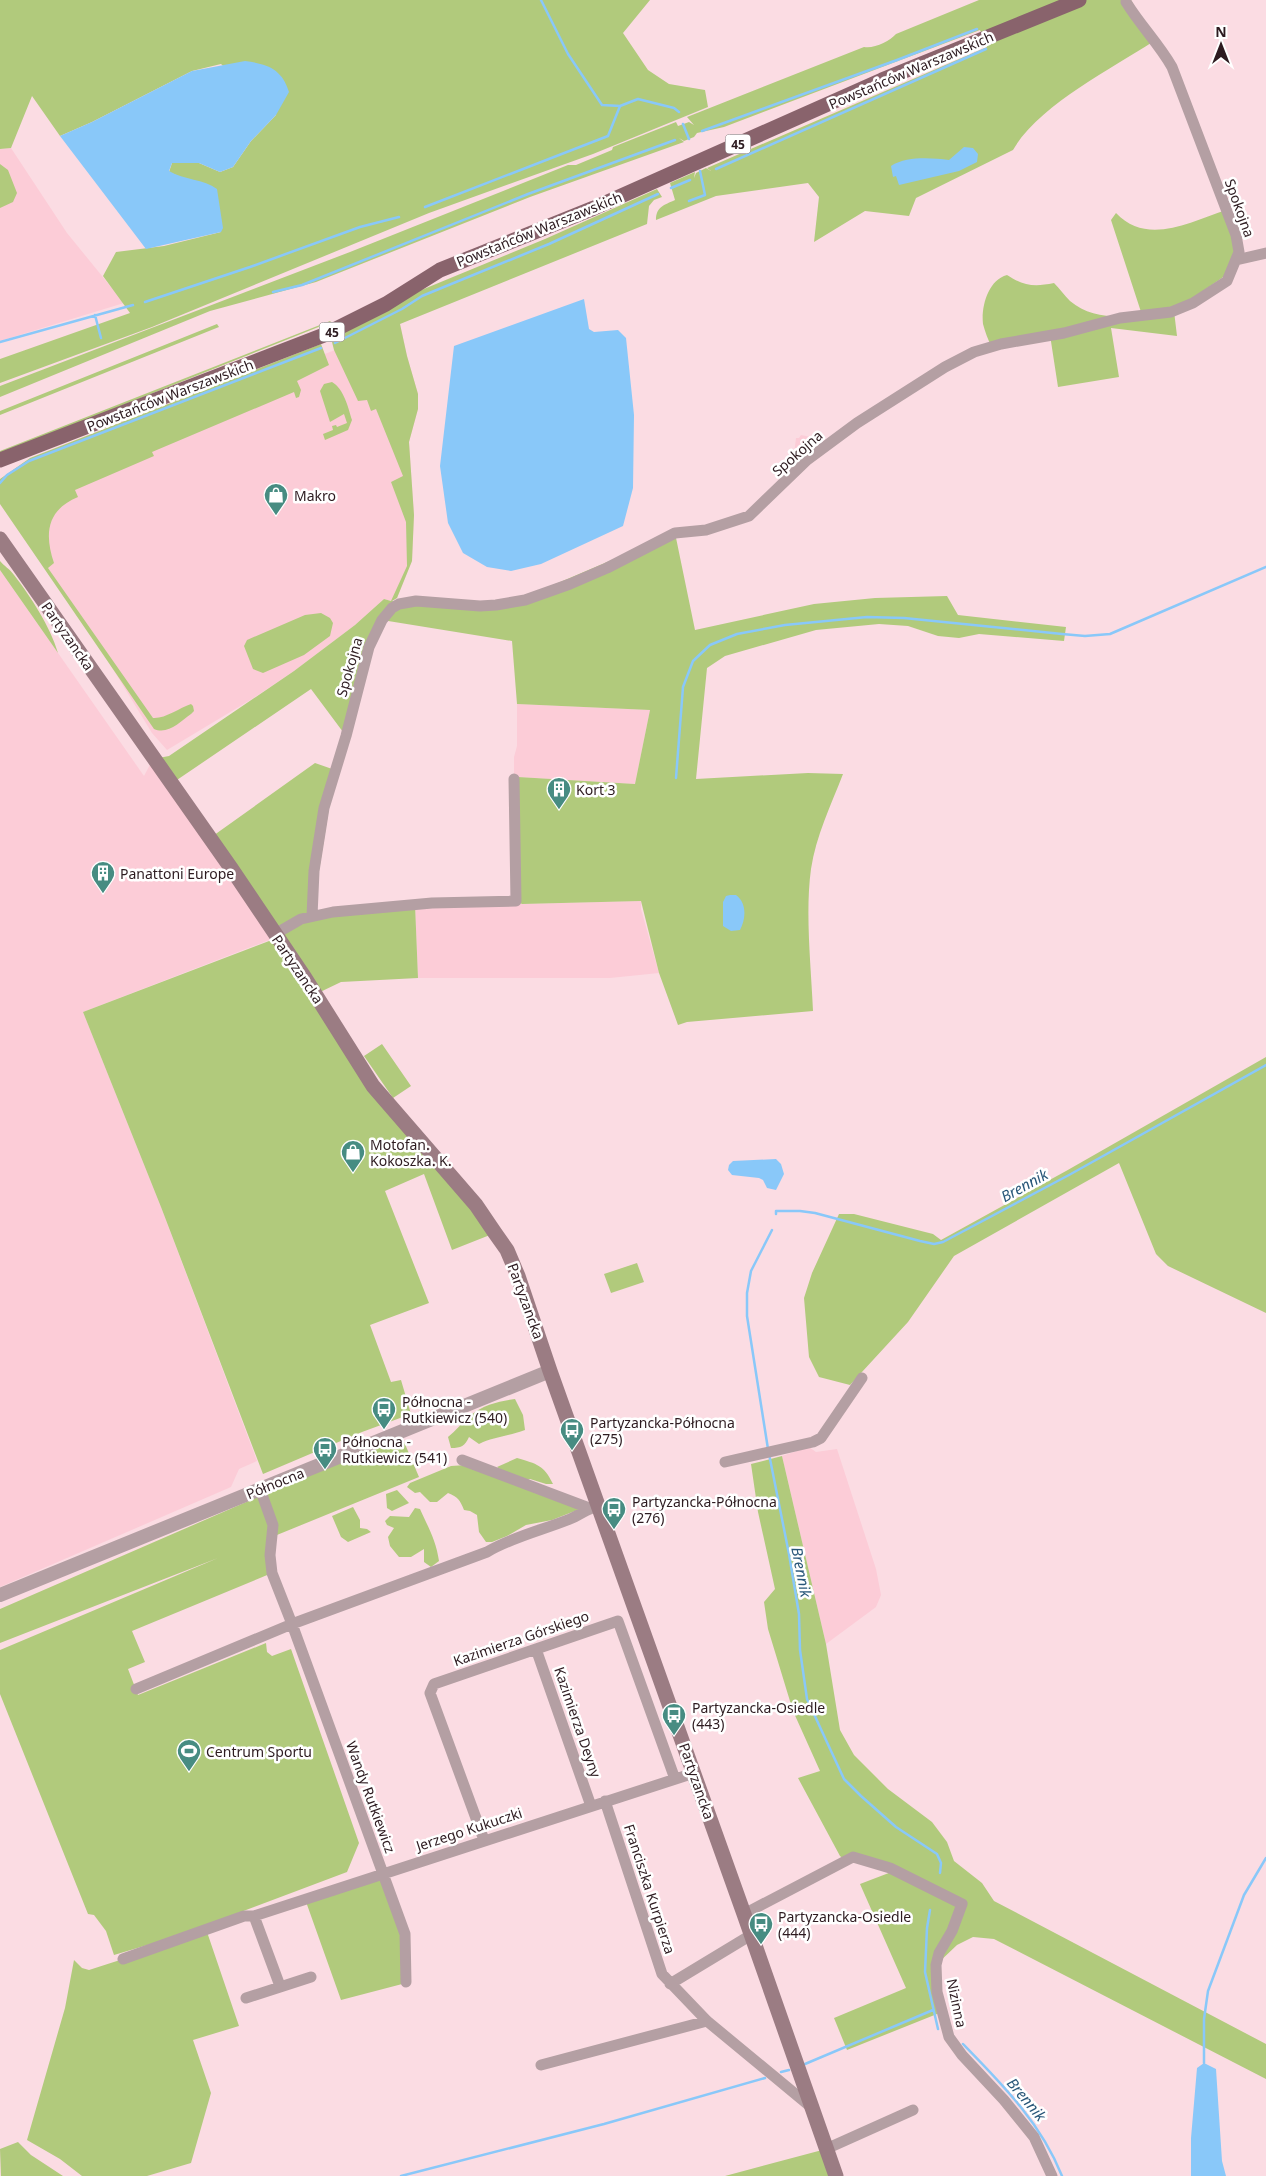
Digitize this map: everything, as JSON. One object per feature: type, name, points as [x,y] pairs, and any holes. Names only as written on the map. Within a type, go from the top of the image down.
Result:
[{"type":"main road","name":"Powstańców Warszawskich","points":[[0,460],[324,336],[386,304],[440,270],[594,208],[882,80],[1079,0]]},
{"type":"main road","name":"Partyzancka","points":[[1,539],[275,934],[373,1086],[476,1205],[507,1250],[519,1279],[594,1507],[694,1773],[835,2176]]},
{"type":"street","name":"Spokojna","points":[[312,916],[314,862],[324,808],[346,736],[369,647],[382,620],[392,608],[399,604],[416,600],[480,606],[511,603],[570,584],[675,533],[706,530],[739,521],[759,509],[787,479],[818,452],[876,410],[945,367],[974,352],[1000,344],[1070,331],[1120,318],[1165,313],[1181,309],[1227,281],[1236,260],[1239,244],[1236,235],[1180,84],[1166,56],[1138,22],[1126,2]]},
{"type":"street","points":[[1236,260],[1266,253]]},
{"type":"street","points":[[275,934],[301,919],[312,916],[394,906],[516,901],[514,779]]},
{"type":"street","name":"Północna","points":[[0,1596],[550,1371]]},
{"type":"street","points":[[725,1462],[821,1438],[862,1378]]},
{"type":"street","points":[[462,1460],[594,1507]]},
{"type":"street","name":"Wandy Rutkiewicz","points":[[260,1489],[272,1518],[273,1529],[270,1555],[272,1573],[405,1934],[406,1982]]},
{"type":"street","points":[[136,1689],[292,1624],[487,1552],[500,1544],[577,1516],[594,1507]]},
{"type":"street","name":"Kazimierza Górskiego","points":[[484,1840],[430,1693],[434,1684],[618,1621],[675,1779]]},
{"type":"street","name":"Kazimierza Deyny","points":[[536,1649],[591,1806]]},
{"type":"street","name":"Jerzego Kukuczki","points":[[123,1959],[244,1916],[254,1916],[694,1773]]},
{"type":"street","name":"Franciszka Kurpierza","points":[[605,1801],[662,1974],[707,2021],[811,2107]]},
{"type":"street","name":"Nizinna","points":[[744,1914],[853,1857],[890,1868],[962,1904],[952,1931],[939,1953],[936,1966],[937,1992],[949,2037],[962,2055],[1004,2100],[1034,2137],[1052,2176]]},
{"type":"street","points":[[254,1916],[280,1986]]},
{"type":"street","points":[[670,1984],[751,1936]]},
{"type":"street","points":[[246,1998],[311,1977]]},
{"type":"street","points":[[541,2065],[707,2021]]},
{"type":"street","points":[[826,2149],[912,2110]]},
{"type":"shaded area","points":[[11,148],[67,233],[124,303],[0,341],[0,149]]},
{"type":"shaded area","points":[[400,324],[418,394],[418,409],[409,442],[414,515],[412,561],[397,598],[391,601],[384,599],[355,625],[294,671],[252,699],[167,750],[152,733],[94,638],[31,546],[74,454]]},
{"type":"shaded area","points":[[801,435],[811,437],[808,454],[792,470],[796,438],[799,438]]},
{"type":"shaded area","points":[[0,570],[144,776],[153,759],[277,937],[83,1012],[161,1207],[257,1461],[239,1469],[231,1487],[0,1587]]},
{"type":"shaded area","points":[[517,704],[650,710],[635,784],[518,777],[514,779],[514,757],[517,746]]},
{"type":"shaded area","points":[[516,901],[522,904],[641,901],[641,909],[659,973],[610,978],[418,978],[415,904]]},
{"type":"shaded area","points":[[809,1447],[816,1452],[837,1449],[876,1569],[881,1595],[876,1607],[826,1644],[782,1456]]},
{"type":"green space","points":[[0,0],[650,0],[623,33],[648,70],[669,84],[705,90],[708,107],[593,154],[429,213],[152,327],[0,383],[0,359],[130,313],[103,276],[116,252],[164,246],[221,232],[185,179],[169,172],[172,163],[199,163],[220,172],[233,167],[251,141],[276,115],[221,64],[192,71],[92,122],[60,136],[32,96],[11,148],[0,149]]},
{"type":"green space","points":[[979,0],[1131,0],[1154,41],[1097,76],[1057,104],[1024,134],[1013,150],[916,198],[909,216],[865,211],[814,242],[819,197],[808,183],[716,196],[656,220],[659,209],[675,200],[670,183],[695,172],[694,178],[696,173],[706,168],[711,171],[707,168],[987,47],[980,30],[724,127],[697,133],[694,137],[684,141],[679,138],[684,142],[530,197],[316,282],[210,311],[0,397],[0,386],[350,252],[568,165],[576,165],[612,150],[613,147],[676,122],[678,126],[689,122],[694,125],[687,117],[864,47],[882,44],[896,34]]},
{"type":"green space","points":[[0,164],[8,170],[17,193],[13,202],[0,208]]},
{"type":"green space","points":[[657,189],[662,197],[654,200],[649,206],[647,224],[400,324],[418,394],[418,409],[409,442],[414,515],[412,561],[397,598],[392,601],[399,603],[511,603],[675,533],[695,630],[814,604],[875,598],[947,596],[958,615],[1066,627],[1064,641],[979,634],[959,638],[938,636],[908,626],[879,624],[816,630],[725,656],[707,668],[696,779],[808,773],[843,774],[820,833],[811,869],[808,921],[813,1011],[687,1022],[678,1025],[659,973],[641,901],[522,904],[516,901],[518,777],[635,784],[650,710],[517,704],[512,641],[382,620],[346,736],[311,689],[171,784],[153,759],[169,756],[294,671],[355,625],[384,599],[391,601],[407,566],[406,522],[391,482],[403,476],[376,409],[371,411],[367,400],[358,401],[334,350],[332,342],[334,337],[419,291],[545,239]]},
{"type":"green space","points":[[1226,210],[1236,235],[1232,271],[1174,311],[1177,336],[1111,328],[1119,377],[1058,387],[1050,335],[991,346],[983,324],[983,310],[987,295],[995,282],[1000,278],[1007,275],[1029,285],[1054,283],[1070,301],[1078,307],[1095,314],[1104,316],[1142,315],[1111,220],[1116,213],[1128,223],[1141,228],[1155,230],[1184,225]]},
{"type":"green space","points":[[331,322],[0,454],[0,451]]},
{"type":"green space","points":[[217,324],[219,327],[0,415],[0,411]]},
{"type":"green space","points":[[321,344],[329,365],[297,381],[301,390],[299,397],[296,398],[294,392],[152,452],[154,456],[75,490],[78,497],[68,502],[54,516],[49,532],[49,542],[54,563],[48,568],[153,718],[167,715],[191,704],[193,706],[194,711],[174,727],[164,730],[154,729],[0,504],[0,479],[30,458]]},
{"type":"green space","points":[[332,382],[343,394],[352,420],[348,430],[325,440],[323,434],[333,430],[332,426],[336,425],[337,427],[347,423],[344,414],[330,422],[320,391],[324,384]]},
{"type":"green space","points":[[0,561],[12,573],[33,602],[45,622],[58,653],[0,570]]},
{"type":"green space","points":[[321,613],[330,618],[333,623],[330,636],[304,655],[263,673],[253,669],[244,646],[247,640],[305,615]]},
{"type":"green space","points":[[315,763],[335,770],[312,915],[415,904],[418,978],[341,982],[316,994],[373,1086],[495,1233],[452,1250],[424,1174],[385,1191],[429,1303],[370,1325],[391,1382],[401,1380],[411,1414],[362,1432],[263,1474],[161,1207],[83,1012],[277,938],[210,838]]},
{"type":"green space","points":[[382,1044],[411,1086],[393,1098],[364,1056]]},
{"type":"green space","points":[[1266,1057],[1266,1313],[1168,1266],[1156,1254],[1119,1163],[954,1256],[908,1322],[850,1385],[819,1377],[809,1357],[804,1298],[812,1273],[839,1214],[854,1214],[933,1234],[941,1240]]},
{"type":"green space","points":[[637,1263],[644,1282],[611,1293],[604,1274]]},
{"type":"green space","points":[[515,1399],[523,1415],[525,1430],[479,1444],[469,1437],[462,1446],[451,1448],[448,1437],[471,1415],[492,1404]]},
{"type":"green space","name":"Centrum Sportu","points":[[402,1437],[419,1477],[272,1537],[272,1573],[132,1631],[145,1662],[128,1669],[138,1695],[266,1643],[267,1652],[272,1656],[291,1649],[359,1843],[347,1872],[174,1937],[114,1955],[106,1931],[94,1915],[88,1914],[0,1694],[0,1650],[218,1558],[0,1643],[0,1609],[260,1496]]},
{"type":"green space","points":[[782,1456],[826,1644],[840,1730],[854,1755],[888,1789],[932,1822],[947,1842],[954,1861],[982,1883],[994,1901],[1266,2044],[1266,2079],[994,1939],[973,1937],[957,1945],[936,1965],[942,2012],[847,2050],[834,2018],[906,1988],[860,1884],[894,1871],[845,1860],[840,1856],[798,1778],[820,1771],[793,1711],[768,1629],[764,1602],[775,1589],[758,1512],[751,1464]]},
{"type":"green space","points":[[517,1458],[539,1466],[553,1484],[530,1479],[525,1481],[507,1474],[497,1467]]},
{"type":"green space","points":[[466,1465],[580,1509],[552,1520],[526,1525],[507,1536],[492,1542],[486,1542],[479,1532],[477,1515],[464,1510],[460,1501],[456,1498],[448,1493],[437,1502],[430,1502],[420,1492],[415,1493],[407,1487],[410,1483],[451,1466]]},
{"type":"green space","points":[[397,1490],[409,1503],[392,1511],[387,1508],[386,1494]]},
{"type":"green space","points":[[353,1507],[360,1520],[360,1528],[371,1532],[348,1542],[341,1537],[332,1516]]},
{"type":"green space","points":[[415,1508],[420,1509],[436,1547],[439,1561],[431,1567],[424,1562],[424,1549],[411,1557],[399,1557],[390,1546],[388,1537],[394,1528],[387,1525],[385,1521],[390,1516],[409,1517]]},
{"type":"green space","points":[[383,1873],[405,1934],[406,1983],[341,2000],[305,1899]]},
{"type":"green space","points":[[207,1932],[239,2026],[193,2040],[211,2093],[191,2163],[147,2176],[82,2176],[60,2159],[27,2140],[65,2008],[74,1960],[82,1968],[89,1970]]},
{"type":"green space","points":[[18,2142],[31,2155],[63,2176],[1,2176],[0,2149]]},
{"type":"green space","points":[[826,2149],[835,2176],[725,2176]]},
{"type":"water","points":[[245,61],[261,64],[273,69],[286,84],[289,92],[276,115],[251,141],[233,167],[220,172],[199,163],[172,163],[169,171],[206,183],[217,189],[223,228],[221,232],[146,249],[60,136],[92,122],[192,71]]},
{"type":"water","points":[[964,147],[973,148],[978,154],[977,162],[959,171],[899,185],[896,176],[893,177],[891,166],[897,163],[919,158],[949,160]]},
{"type":"water","points":[[584,299],[589,329],[594,332],[618,330],[626,338],[634,415],[633,488],[623,526],[541,564],[511,571],[487,567],[463,553],[448,523],[440,466],[454,346]]},
{"type":"water","points":[[736,895],[740,898],[744,907],[744,916],[740,930],[731,931],[723,926],[723,902],[726,896]]},
{"type":"water","points":[[776,1159],[781,1164],[784,1174],[776,1190],[767,1188],[763,1180],[759,1178],[732,1175],[728,1170],[729,1165],[733,1161]]},
{"type":"water","points":[[1204,2063],[1216,2069],[1222,2161],[1226,2176],[1191,2176],[1191,2138],[1197,2068]]},
{"type":"waterway","points":[[425,207],[608,136],[620,106],[602,105],[568,54],[541,0]]},
{"type":"waterway","points":[[702,131],[977,29]]},
{"type":"waterway","points":[[716,169],[986,49]]},
{"type":"waterway","points":[[620,106],[638,99],[674,108],[679,112]]},
{"type":"waterway","points":[[683,124],[689,139]]},
{"type":"waterway","points":[[273,292],[302,285],[528,194],[675,140]]},
{"type":"waterway","points":[[689,201],[705,195],[700,171]]},
{"type":"waterway","points":[[671,188],[690,180]]},
{"type":"waterway","points":[[335,343],[402,309],[422,296],[549,244],[658,194]]},
{"type":"waterway","points":[[145,302],[250,267],[360,227],[399,217]]},
{"type":"waterway","points":[[0,342],[133,305]]},
{"type":"waterway","points":[[95,315],[101,338]]},
{"type":"waterway","points":[[0,483],[7,475],[29,461],[321,348]]},
{"type":"waterway","points":[[676,778],[683,687],[693,661],[710,645],[737,634],[785,625],[867,617],[904,618],[1085,636],[1110,634],[1266,567]]},
{"type":"waterway","name":"Brennik","points":[[776,1214],[776,1211],[815,1213],[920,1241],[934,1244],[943,1242],[1069,1175],[1266,1065]]},
{"type":"waterway","name":"Brennik","points":[[768,1449],[747,1316],[747,1293],[751,1271],[772,1230]]},
{"type":"waterway","name":"Brennik","points":[[769,1454],[799,1614],[800,1650],[807,1699],[844,1779],[896,1827],[937,1854],[941,1863],[940,1873]]},
{"type":"waterway","points":[[1204,2063],[1204,2019],[1208,1991],[1244,1895],[1266,1858]]},
{"type":"waterway","name":"Brennik","points":[[930,1910],[927,1928],[925,1972],[938,2029]]},
{"type":"waterway","points":[[805,2064],[933,2010]]},
{"type":"waterway","name":"Brennik","points":[[963,2044],[1006,2089],[1032,2121],[1062,2176]]},
{"type":"waterway","points":[[781,2072],[789,2070]]},
{"type":"waterway","points":[[401,2176],[604,2124],[765,2078]]},
{"type":"place","name":"Makro","points":[[276,516]]},
{"type":"place","name":"Kort 3","points":[[559,810]]},
{"type":"place","name":"Panattoni Europe","points":[[103,894]]},
{"type":"place","name":"Motofan. Kokoszka. K.","points":[[353,1173]]},
{"type":"place","name":"Północna - Rutkiewicz (540)","points":[[384,1430]]},
{"type":"place","name":"Partyzancka-Północna (275)","points":[[572,1451]]},
{"type":"place","name":"Północna - Rutkiewicz (541)","points":[[325,1470]]},
{"type":"place","name":"Partyzancka-Północna (276)","points":[[614,1530]]},
{"type":"place","name":"Partyzancka-Osiedle (443)","points":[[674,1736]]},
{"type":"place","name":"Centrum Sportu","points":[[189,1772]]},
{"type":"place","name":"Partyzancka-Osiedle (444)","points":[[761,1945]]}]
